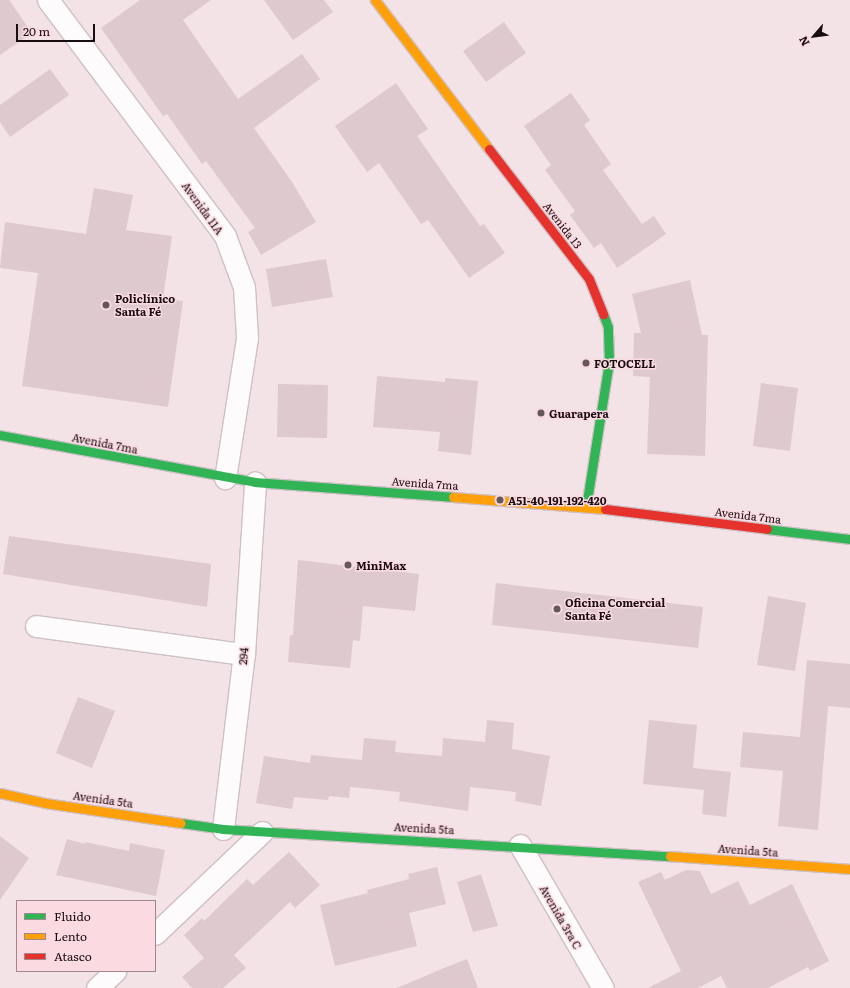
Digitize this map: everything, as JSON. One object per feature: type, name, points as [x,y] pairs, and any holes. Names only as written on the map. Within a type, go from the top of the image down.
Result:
[{"type":"main road","name":"Avenida 13","points":[[375,0],[589,279],[608,327],[609,360],[586,507]]},
{"type":"main road","name":"Avenida 7ma","points":[[0,436],[225,478],[254,482],[586,507],[850,539]]},
{"type":"main road","name":"Avenida 5ta","points":[[0,793],[45,803],[223,829],[520,845],[850,869]]},
{"type":"street","name":"Avenida 11A","points":[[48,0],[225,236],[244,287],[247,338],[225,478]]},
{"type":"street","name":"294","points":[[223,829],[244,654],[254,482]]},
{"type":"street","points":[[36,626],[244,654]]},
{"type":"street","points":[[156,933],[262,832]]},
{"type":"street","name":"Avenida 3ra C","points":[[520,845],[601,988]]},
{"type":"street","points":[[98,988],[115,972]]},
{"type":"building","points":[[0,0],[9,0],[32,33],[0,55]]},
{"type":"building","points":[[140,0],[211,0],[183,20],[238,99],[302,54],[320,79],[254,128],[292,182],[316,222],[261,255],[248,232],[255,228],[206,161],[202,164],[167,114],[163,116],[101,28]]},
{"type":"building","points":[[264,0],[324,0],[333,12],[293,40]]},
{"type":"building","points":[[504,22],[526,53],[486,82],[463,51]]},
{"type":"building","points":[[50,69],[69,95],[10,137],[0,122],[0,105]]},
{"type":"building","points":[[396,83],[428,129],[417,136],[480,226],[484,224],[505,253],[469,278],[428,220],[421,224],[379,163],[367,172],[335,126]]},
{"type":"building","points":[[571,93],[590,120],[584,125],[611,164],[603,170],[642,224],[654,216],[666,234],[617,268],[601,243],[594,248],[570,215],[575,211],[545,170],[551,165],[524,126]]},
{"type":"building","points":[[94,188],[133,195],[126,230],[172,236],[163,299],[183,301],[168,407],[22,386],[38,273],[0,268],[5,222],[86,234]]},
{"type":"building","points":[[326,259],[333,297],[272,307],[266,269]]},
{"type":"building","points":[[690,280],[702,335],[708,335],[705,456],[647,454],[650,377],[633,376],[634,333],[641,333],[632,294]]},
{"type":"building","points":[[377,376],[445,382],[445,378],[478,381],[471,455],[438,451],[440,432],[373,427]]},
{"type":"building","points":[[761,383],[798,388],[790,451],[753,446]]},
{"type":"building","points":[[278,384],[328,385],[327,438],[277,437]]},
{"type":"building","points":[[9,536],[211,564],[207,607],[3,574]]},
{"type":"building","points":[[298,560],[419,574],[415,611],[363,606],[360,641],[353,640],[350,668],[288,662],[290,635],[293,635]]},
{"type":"building","points":[[496,583],[703,607],[698,648],[492,625]]},
{"type":"building","points":[[768,596],[806,603],[795,671],[757,665]]},
{"type":"building","points":[[807,660],[850,664],[850,708],[828,706],[818,830],[778,826],[783,771],[740,767],[743,732],[800,737]]},
{"type":"building","points":[[78,697],[115,711],[92,768],[56,753]]},
{"type":"building","points":[[487,720],[514,723],[512,749],[550,756],[541,806],[515,801],[516,792],[470,787],[468,811],[399,801],[400,792],[350,787],[349,798],[329,796],[328,800],[294,797],[292,809],[256,803],[264,756],[310,763],[311,755],[362,760],[364,738],[396,741],[395,752],[442,756],[443,738],[485,742]]},
{"type":"building","points":[[649,720],[697,725],[693,768],[731,772],[726,817],[702,814],[704,790],[643,784]]},
{"type":"building","points":[[0,836],[29,858],[0,900]]},
{"type":"building","points":[[67,839],[85,844],[85,842],[129,851],[130,843],[165,850],[156,896],[56,875]]},
{"type":"building","points":[[289,852],[320,885],[295,908],[290,902],[234,955],[246,968],[223,988],[192,988],[182,977],[204,958],[184,935],[202,918],[204,921],[247,879],[253,885]]},
{"type":"building","points":[[437,867],[446,904],[409,913],[417,946],[335,966],[320,905],[368,893],[367,890],[409,879],[408,874]]},
{"type":"building","points":[[686,870],[700,871],[711,894],[738,881],[750,905],[792,884],[829,961],[810,971],[808,967],[768,988],[727,988],[721,976],[698,988],[648,988],[681,971],[638,882],[661,872],[665,880]]},
{"type":"building","points":[[481,874],[498,926],[473,932],[457,882]]},
{"type":"building","points":[[467,959],[478,988],[397,988],[444,968]]},
{"type":"traffic: fast","points":[[586,507],[609,361],[608,327],[603,314]]},
{"type":"traffic: fast","points":[[0,435],[255,482],[453,497]]},
{"type":"traffic: fast","points":[[767,529],[850,539]]},
{"type":"traffic: fast","points":[[181,823],[223,829],[670,856]]},
{"type":"traffic: slow","points":[[375,0],[489,149]]},
{"type":"traffic: slow","points":[[453,497],[605,509]]},
{"type":"traffic: slow","points":[[0,793],[45,803],[181,823]]},
{"type":"traffic: slow","points":[[670,856],[850,869]]},
{"type":"traffic: jam","points":[[489,149],[589,279],[603,314]]},
{"type":"traffic: jam","points":[[605,509],[767,529]]},
{"type":"place","name":"Policlínico Santa Fé","points":[[106,305]]},
{"type":"place","name":"FOTOCELL","points":[[586,363]]},
{"type":"place","name":"Guarapera","points":[[541,413]]},
{"type":"place","name":"A51-40-191-192-420","points":[[500,500]]},
{"type":"place","name":"MiniMax","points":[[348,565]]},
{"type":"place","name":"Oficina Comercial Santa Fé","points":[[557,609]]}]
